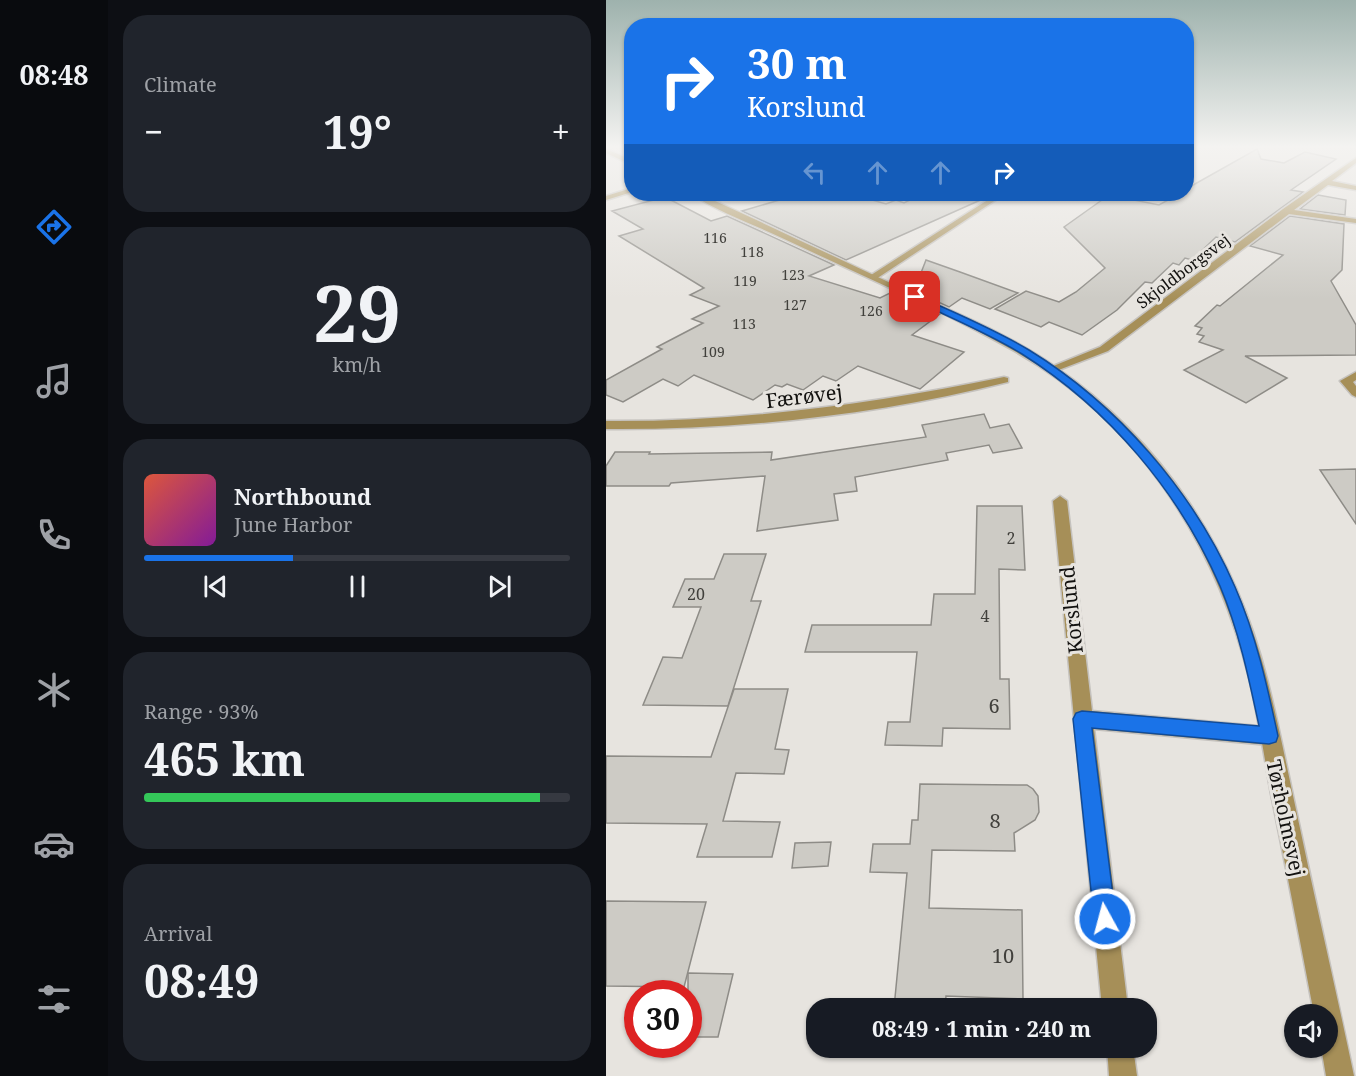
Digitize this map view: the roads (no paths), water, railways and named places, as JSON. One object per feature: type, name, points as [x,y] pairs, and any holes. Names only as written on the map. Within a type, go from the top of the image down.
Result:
[{"type":"street","name":"Skjoldborgsvej","points":[[1052,369],[1074,363],[1104,349],[1303,198]]},
{"type":"street","name":"Tørholmsvej","points":[[710,201],[979,328],[1052,369],[1082,392],[1126,433],[1188,512],[1227,586],[1258,679],[1325,1004]]},
{"type":"street","points":[[873,277],[990,201]]},
{"type":"street","points":[[1286,211],[1356,221]]},
{"type":"street","points":[[1356,375],[1346,381],[1356,393]]},
{"type":"street","name":"Færøvej","points":[[606,425],[713,423],[795,418],[897,403],[1004,380]]},
{"type":"street","name":"Korslund","points":[[1059,501],[1114,998]]},
{"type":"street","points":[[1082,719],[1269,736]]},
{"type":"street","points":[[1121,1058],[1123,1076]]},
{"type":"street","name":"Tørholmsvej","points":[[1336,1058],[1340,1076]]}]
